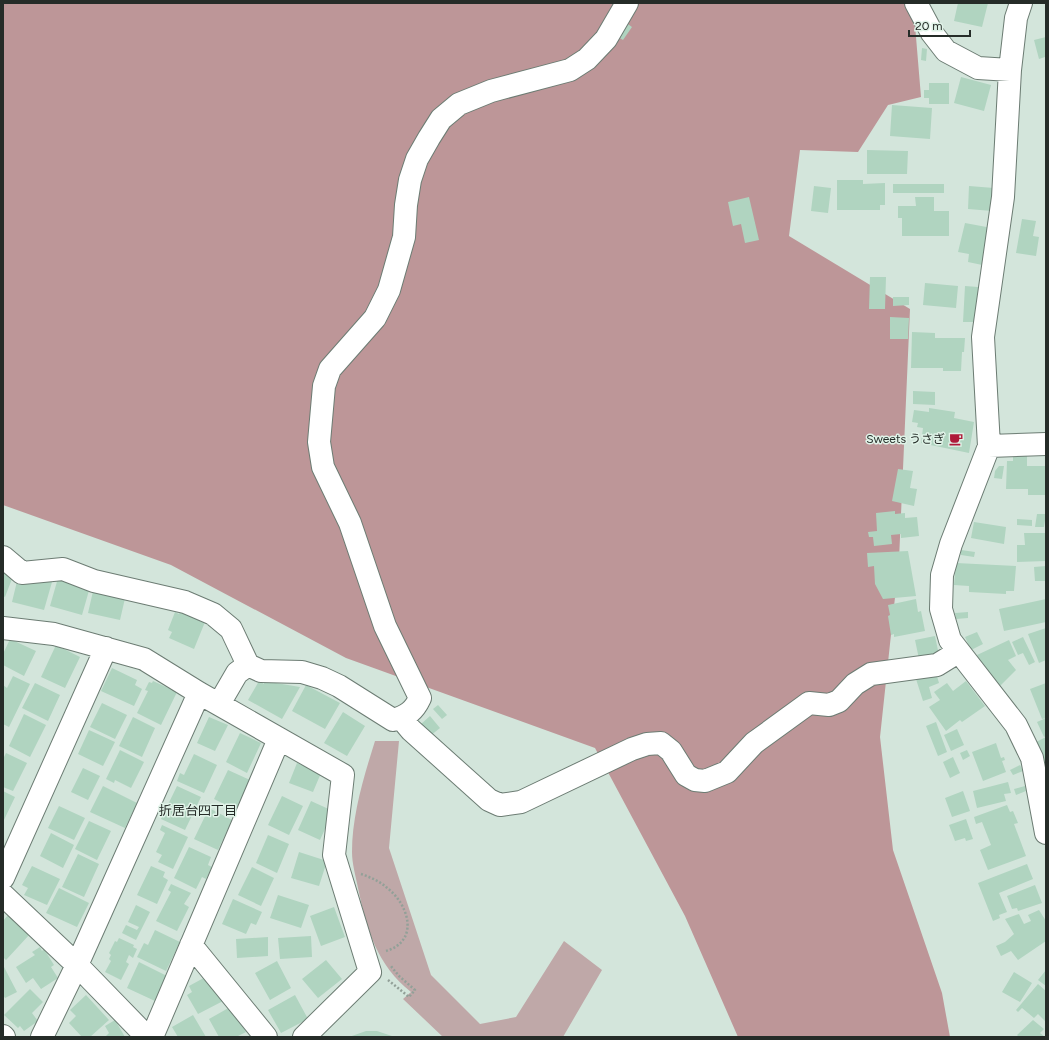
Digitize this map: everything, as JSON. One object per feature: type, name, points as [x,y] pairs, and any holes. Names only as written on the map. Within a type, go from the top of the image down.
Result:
[{"type":"street","points":[[3,557],[22,573],[63,569],[94,580],[185,602],[213,614],[231,629],[248,665],[261,671],[302,672],[322,678],[339,686],[393,720],[404,717],[415,710],[420,698],[385,626],[350,523],[323,467],[319,442],[324,386],[330,369],[375,318],[389,290],[404,237],[406,205],[410,180],[417,159],[441,119],[460,104],[491,91],[570,70],[587,59],[606,39],[627,3]]},
{"type":"street","points":[[916,3],[932,34],[946,51],[978,68],[1010,70]]},
{"type":"street","points":[[1021,3],[1016,18],[1010,70],[1003,197],[983,337],[989,446],[951,544],[942,575],[941,609],[950,640],[1016,725],[1032,758],[1042,786],[1046,833]]},
{"type":"street","points":[[989,446],[1046,444]]},
{"type":"street","points":[[3,628],[54,634],[144,659],[199,693],[343,775],[334,855],[370,972],[304,1037]]},
{"type":"street","points":[[3,878],[106,648]]},
{"type":"street","points":[[404,717],[406,724],[411,730],[490,800],[500,805],[521,802],[632,749],[647,744],[661,743],[671,751],[686,775],[695,780],[705,781],[727,772],[754,743],[809,704],[830,704],[839,701],[855,684],[871,674],[937,665],[958,652]]},
{"type":"street","points":[[219,704],[237,673],[248,665]]},
{"type":"street","points":[[42,1037],[77,965],[199,693]]},
{"type":"street","points":[[152,1037],[279,739]]},
{"type":"street","points":[[3,895],[77,965],[147,1037]]},
{"type":"street","points":[[191,945],[266,1037]]},
{"type":"path","points":[[355,874],[361,873],[387,887],[399,899],[408,924],[408,931],[396,948],[386,951]]},
{"type":"path","points":[[390,964],[399,976],[415,990],[408,998],[401,992]]},
{"type":"shaded area","points":[[3,3],[908,3],[915,25],[921,97],[888,105],[858,152],[800,150],[789,236],[910,309],[899,560],[880,737],[893,850],[942,993],[950,1037],[738,1037],[685,916],[595,748],[346,658],[171,565],[3,505]]},
{"type":"shaded area","points":[[375,741],[399,741],[389,848],[431,975],[480,1024],[516,1017],[564,941],[602,970],[563,1037],[443,1037],[403,999],[411,992],[399,982],[375,946],[365,918],[352,852],[356,810]]},
{"type":"building","points":[[958,3],[988,3],[982,27],[954,21]]},
{"type":"building","points":[[625,22],[632,27],[623,40],[616,36]]},
{"type":"building","points":[[1046,37],[1045,61],[1045,57],[1039,59],[1034,40]]},
{"type":"building","points":[[922,48],[927,49],[926,61],[921,60]]},
{"type":"building","points":[[961,77],[991,85],[984,111],[954,103]]},
{"type":"building","points":[[929,83],[949,83],[949,104],[929,104],[929,98],[924,98],[924,90],[929,90]]},
{"type":"building","points":[[892,105],[932,108],[930,139],[890,136]]},
{"type":"building","points":[[867,150],[908,151],[907,174],[867,174]]},
{"type":"building","points":[[837,180],[863,180],[863,184],[885,183],[885,205],[880,205],[880,210],[837,210]]},
{"type":"building","points":[[893,184],[944,184],[944,193],[893,193]]},
{"type":"building","points":[[814,186],[831,188],[828,213],[811,211]]},
{"type":"building","points":[[969,186],[994,188],[992,211],[968,209]]},
{"type":"building","points":[[749,197],[759,240],[745,243],[741,224],[733,226],[728,202]]},
{"type":"building","points":[[915,197],[934,197],[934,211],[949,211],[949,236],[902,236],[902,218],[898,218],[898,206],[916,206]]},
{"type":"building","points":[[1022,219],[1036,221],[1033,236],[1039,237],[1036,256],[1016,253]]},
{"type":"building","points":[[965,223],[992,228],[987,266],[968,262],[969,254],[958,252]]},
{"type":"building","points":[[870,277],[886,277],[885,309],[869,309]]},
{"type":"building","points":[[925,283],[958,286],[956,308],[923,305]]},
{"type":"building","points":[[965,286],[978,287],[976,322],[963,322]]},
{"type":"building","points":[[893,297],[909,297],[909,305],[893,306]]},
{"type":"building","points":[[890,317],[909,318],[908,339],[890,339]]},
{"type":"building","points":[[912,332],[935,333],[935,338],[965,338],[964,352],[962,352],[961,371],[943,371],[943,368],[911,368]]},
{"type":"building","points":[[913,391],[935,392],[935,405],[913,404]]},
{"type":"building","points":[[929,408],[955,412],[954,418],[974,422],[969,453],[921,443],[923,428],[917,427],[918,423],[912,422],[914,410],[929,412]]},
{"type":"building","points":[[1013,456],[1027,456],[1027,466],[1046,466],[1046,495],[1028,495],[1028,489],[1006,489],[1007,461],[1013,461]]},
{"type":"building","points":[[999,466],[1004,466],[1002,479],[994,478],[995,471]]},
{"type":"building","points":[[898,469],[913,471],[910,488],[917,489],[914,506],[892,501]]},
{"type":"building","points":[[895,511],[895,514],[905,513],[905,518],[917,517],[919,536],[901,538],[901,534],[891,535],[892,544],[874,546],[873,537],[869,537],[868,532],[877,531],[876,513]]},
{"type":"building","points":[[1037,514],[1046,514],[1044,527],[1035,527]]},
{"type":"building","points":[[1017,519],[1032,520],[1032,526],[1017,525]]},
{"type":"building","points":[[974,522],[1006,527],[1004,544],[971,538]]},
{"type":"building","points":[[1024,533],[1046,533],[1046,561],[1017,562],[1017,545],[1025,545]]},
{"type":"building","points":[[961,550],[975,552],[974,557],[961,555]]},
{"type":"building","points":[[908,551],[916,596],[883,599],[875,584],[874,566],[868,567],[867,553]]},
{"type":"building","points":[[956,563],[1016,566],[1014,591],[1006,591],[1006,594],[969,592],[969,586],[954,585]]},
{"type":"building","points":[[1046,566],[1046,581],[1035,581],[1034,567]]},
{"type":"building","points":[[3,567],[15,571],[5,597],[3,596]]},
{"type":"building","points":[[19,573],[52,582],[44,610],[12,602]]},
{"type":"building","points":[[58,578],[90,587],[82,615],[50,606]]},
{"type":"building","points":[[94,587],[126,594],[120,620],[88,613]]},
{"type":"building","points":[[916,599],[918,612],[921,611],[925,631],[894,637],[894,634],[891,635],[888,605]]},
{"type":"building","points":[[1046,599],[1046,622],[1004,631],[999,609]]},
{"type":"building","points":[[175,612],[179,614],[180,612],[205,622],[194,649],[169,638],[172,632],[168,630]]},
{"type":"building","points":[[968,612],[968,618],[956,619],[955,613]]},
{"type":"building","points":[[1046,628],[1046,660],[1039,663],[1028,634]]},
{"type":"building","points":[[977,632],[983,644],[971,650],[965,637]]},
{"type":"building","points":[[935,636],[939,655],[919,659],[915,640]]},
{"type":"building","points":[[1023,637],[1035,662],[1029,665],[1023,653],[1018,655],[1012,642]]},
{"type":"building","points":[[10,639],[36,651],[24,676],[3,665],[3,654]]},
{"type":"building","points":[[1009,640],[1016,656],[1008,660],[1016,670],[1000,686],[984,671],[977,655]]},
{"type":"building","points":[[56,645],[80,657],[65,688],[41,677]]},
{"type":"building","points":[[112,668],[137,680],[135,685],[142,689],[134,706],[101,691]]},
{"type":"building","points":[[936,673],[939,683],[929,687],[932,698],[923,701],[916,679]]},
{"type":"building","points":[[13,676],[30,684],[9,727],[3,724],[3,685],[7,688]]},
{"type":"building","points":[[153,681],[177,692],[161,725],[137,713],[148,691],[145,690],[149,682],[152,683]]},
{"type":"building","points":[[259,681],[264,684],[264,681],[300,687],[282,719],[248,700]]},
{"type":"building","points":[[966,681],[985,706],[962,722],[960,720],[946,731],[929,707],[940,700],[934,692],[947,683],[953,691]]},
{"type":"building","points":[[35,683],[60,695],[48,721],[22,708]]},
{"type":"building","points":[[1046,683],[1046,718],[1042,719],[1030,689]]},
{"type":"building","points":[[306,685],[340,703],[325,729],[292,711]]},
{"type":"building","points":[[102,703],[127,715],[115,739],[90,727]]},
{"type":"building","points":[[438,705],[447,715],[442,719],[433,709]]},
{"type":"building","points":[[343,712],[365,726],[347,756],[324,743]]},
{"type":"building","points":[[24,714],[46,725],[30,757],[9,746]]},
{"type":"building","points":[[430,716],[440,728],[430,736],[421,724]]},
{"type":"building","points":[[133,717],[155,728],[142,757],[119,746]]},
{"type":"building","points":[[209,717],[228,725],[215,751],[197,743]]},
{"type":"building","points":[[1046,718],[1046,736],[1044,737],[1037,722]]},
{"type":"building","points":[[936,722],[947,752],[938,756],[926,726]]},
{"type":"building","points":[[957,729],[964,745],[951,751],[944,735]]},
{"type":"building","points":[[89,730],[115,742],[103,766],[78,754]]},
{"type":"building","points":[[240,733],[261,743],[247,773],[226,762]]},
{"type":"building","points":[[1046,737],[1046,768],[1044,769],[1032,744]]},
{"type":"building","points":[[996,743],[1001,758],[1004,757],[1005,760],[1002,761],[1006,772],[983,781],[972,752]]},
{"type":"building","points":[[120,750],[144,762],[131,788],[115,780],[114,783],[106,779]]},
{"type":"building","points":[[967,750],[970,756],[963,760],[960,753]]},
{"type":"building","points":[[6,753],[27,763],[13,791],[3,787],[3,759]]},
{"type":"building","points":[[194,754],[217,765],[204,793],[177,781],[180,773],[184,775]]},
{"type":"building","points":[[953,757],[960,773],[950,778],[943,762]]},
{"type":"building","points":[[297,763],[321,773],[313,792],[289,783]]},
{"type":"building","points":[[1020,765],[1023,771],[1013,775],[1010,770]]},
{"type":"building","points":[[83,768],[100,776],[88,800],[71,792]]},
{"type":"building","points":[[228,770],[250,780],[236,810],[214,799]]},
{"type":"building","points":[[1008,782],[1011,793],[1004,794],[1006,801],[977,808],[973,791]]},
{"type":"building","points":[[103,786],[137,803],[125,828],[90,812]]},
{"type":"building","points":[[177,786],[201,797],[185,830],[161,819]]},
{"type":"building","points":[[1025,786],[1026,791],[1016,795],[1014,789]]},
{"type":"building","points":[[3,791],[15,797],[3,822]]},
{"type":"building","points":[[963,791],[970,811],[952,817],[945,798]]},
{"type":"building","points":[[282,796],[303,806],[289,835],[268,825]]},
{"type":"building","points":[[311,801],[333,811],[320,840],[298,830]]},
{"type":"building","points":[[1007,805],[1010,812],[1013,811],[1018,823],[1014,824],[1026,856],[988,870],[980,850],[991,845],[982,822],[976,824],[974,817]]},
{"type":"building","points":[[59,806],[85,818],[74,840],[48,828]]},
{"type":"building","points":[[209,808],[232,820],[218,850],[194,839]]},
{"type":"building","points":[[966,819],[973,839],[966,841],[965,838],[955,841],[949,825]]},
{"type":"building","points":[[89,821],[111,831],[97,860],[75,849]]},
{"type":"building","points":[[162,825],[188,837],[173,869],[158,862],[162,855],[156,852],[165,833],[160,830]]},
{"type":"building","points":[[51,833],[74,845],[63,868],[40,856]]},
{"type":"building","points":[[268,835],[289,844],[277,873],[256,863]]},
{"type":"building","points":[[189,847],[211,857],[208,865],[212,867],[206,879],[202,877],[196,889],[174,878]]},
{"type":"building","points":[[299,852],[327,861],[319,886],[291,878]]},
{"type":"building","points":[[78,854],[99,864],[84,897],[62,887]]},
{"type":"building","points":[[1027,864],[1033,879],[999,893],[1007,912],[999,915],[1000,918],[993,921],[978,883]]},
{"type":"building","points":[[32,866],[60,879],[47,905],[24,895],[28,888],[22,885]]},
{"type":"building","points":[[151,866],[165,872],[163,877],[168,880],[157,904],[137,895]]},
{"type":"building","points":[[252,867],[274,878],[261,906],[238,895]]},
{"type":"building","points":[[171,884],[191,893],[184,904],[189,907],[177,931],[156,921],[171,892],[168,890]]},
{"type":"building","points":[[1035,885],[1042,903],[1018,911],[1017,908],[1012,909],[1007,896]]},
{"type":"building","points":[[59,888],[89,903],[77,927],[46,913]]},
{"type":"building","points":[[278,895],[309,905],[301,928],[270,918]]},
{"type":"building","points":[[233,899],[262,912],[256,925],[251,923],[246,934],[222,924]]},
{"type":"building","points":[[136,905],[150,912],[136,940],[122,933],[126,925],[137,930],[139,927],[128,922]]},
{"type":"building","points":[[334,907],[345,937],[321,946],[310,916]]},
{"type":"building","points":[[1039,910],[1046,921],[1046,941],[1018,960],[1011,951],[1001,956],[996,946],[1005,942],[1014,934],[1005,919],[1019,914],[1024,924],[1031,921],[1028,915]]},
{"type":"building","points":[[8,915],[30,934],[6,960],[3,957],[3,921]]},
{"type":"building","points":[[155,930],[180,942],[166,971],[137,957],[144,943],[148,945]]},
{"type":"building","points":[[311,936],[312,957],[280,959],[278,938]]},
{"type":"building","points":[[268,937],[268,956],[237,958],[236,939]]},
{"type":"building","points":[[119,938],[134,945],[133,947],[137,949],[133,958],[129,955],[126,962],[129,964],[121,980],[105,972],[111,961],[109,959],[111,955],[109,953],[115,941],[117,942]]},
{"type":"building","points":[[40,947],[42,951],[44,949],[54,965],[51,967],[58,978],[41,989],[33,978],[26,983],[16,967],[35,955],[32,952]]},
{"type":"building","points":[[326,960],[342,979],[318,998],[302,979]]},
{"type":"building","points":[[277,961],[291,988],[270,1000],[255,973]]},
{"type":"building","points":[[139,962],[167,976],[155,1001],[127,988]]},
{"type":"building","points":[[3,965],[17,992],[5,998],[3,995]]},
{"type":"building","points":[[1046,970],[1046,986],[1038,980]]},
{"type":"building","points":[[1014,972],[1032,983],[1020,1002],[1002,992]]},
{"type":"building","points":[[211,974],[225,1000],[198,1014],[187,995],[192,992],[189,986]]},
{"type":"building","points":[[1038,984],[1046,991],[1046,1022],[1038,1014],[1034,1018],[1022,1008],[1018,1012],[1016,1010]]},
{"type":"building","points":[[30,989],[43,1002],[32,1013],[38,1021],[24,1031],[20,1026],[18,1028],[4,1015]]},
{"type":"building","points":[[86,995],[109,1020],[90,1037],[82,1037],[69,1023],[76,1016],[70,1010]]},
{"type":"building","points":[[295,995],[308,1019],[281,1033],[268,1010]]},
{"type":"building","points":[[232,1006],[246,1032],[236,1037],[219,1037],[209,1019]]},
{"type":"building","points":[[193,1015],[206,1037],[178,1037],[172,1027]]},
{"type":"building","points":[[115,1020],[125,1037],[105,1037],[109,1033],[105,1026]]},
{"type":"building","points":[[1033,1020],[1044,1029],[1040,1033],[1045,1037],[1019,1037],[1017,1035]]},
{"type":"building","points":[[366,1031],[377,1031],[395,1037],[349,1037]]},
{"type":"place","name":"Sweets うさぎ","points":[[956,439]]},
{"type":"district","name":"折居台四丁目","points":[[198,810]]}]
